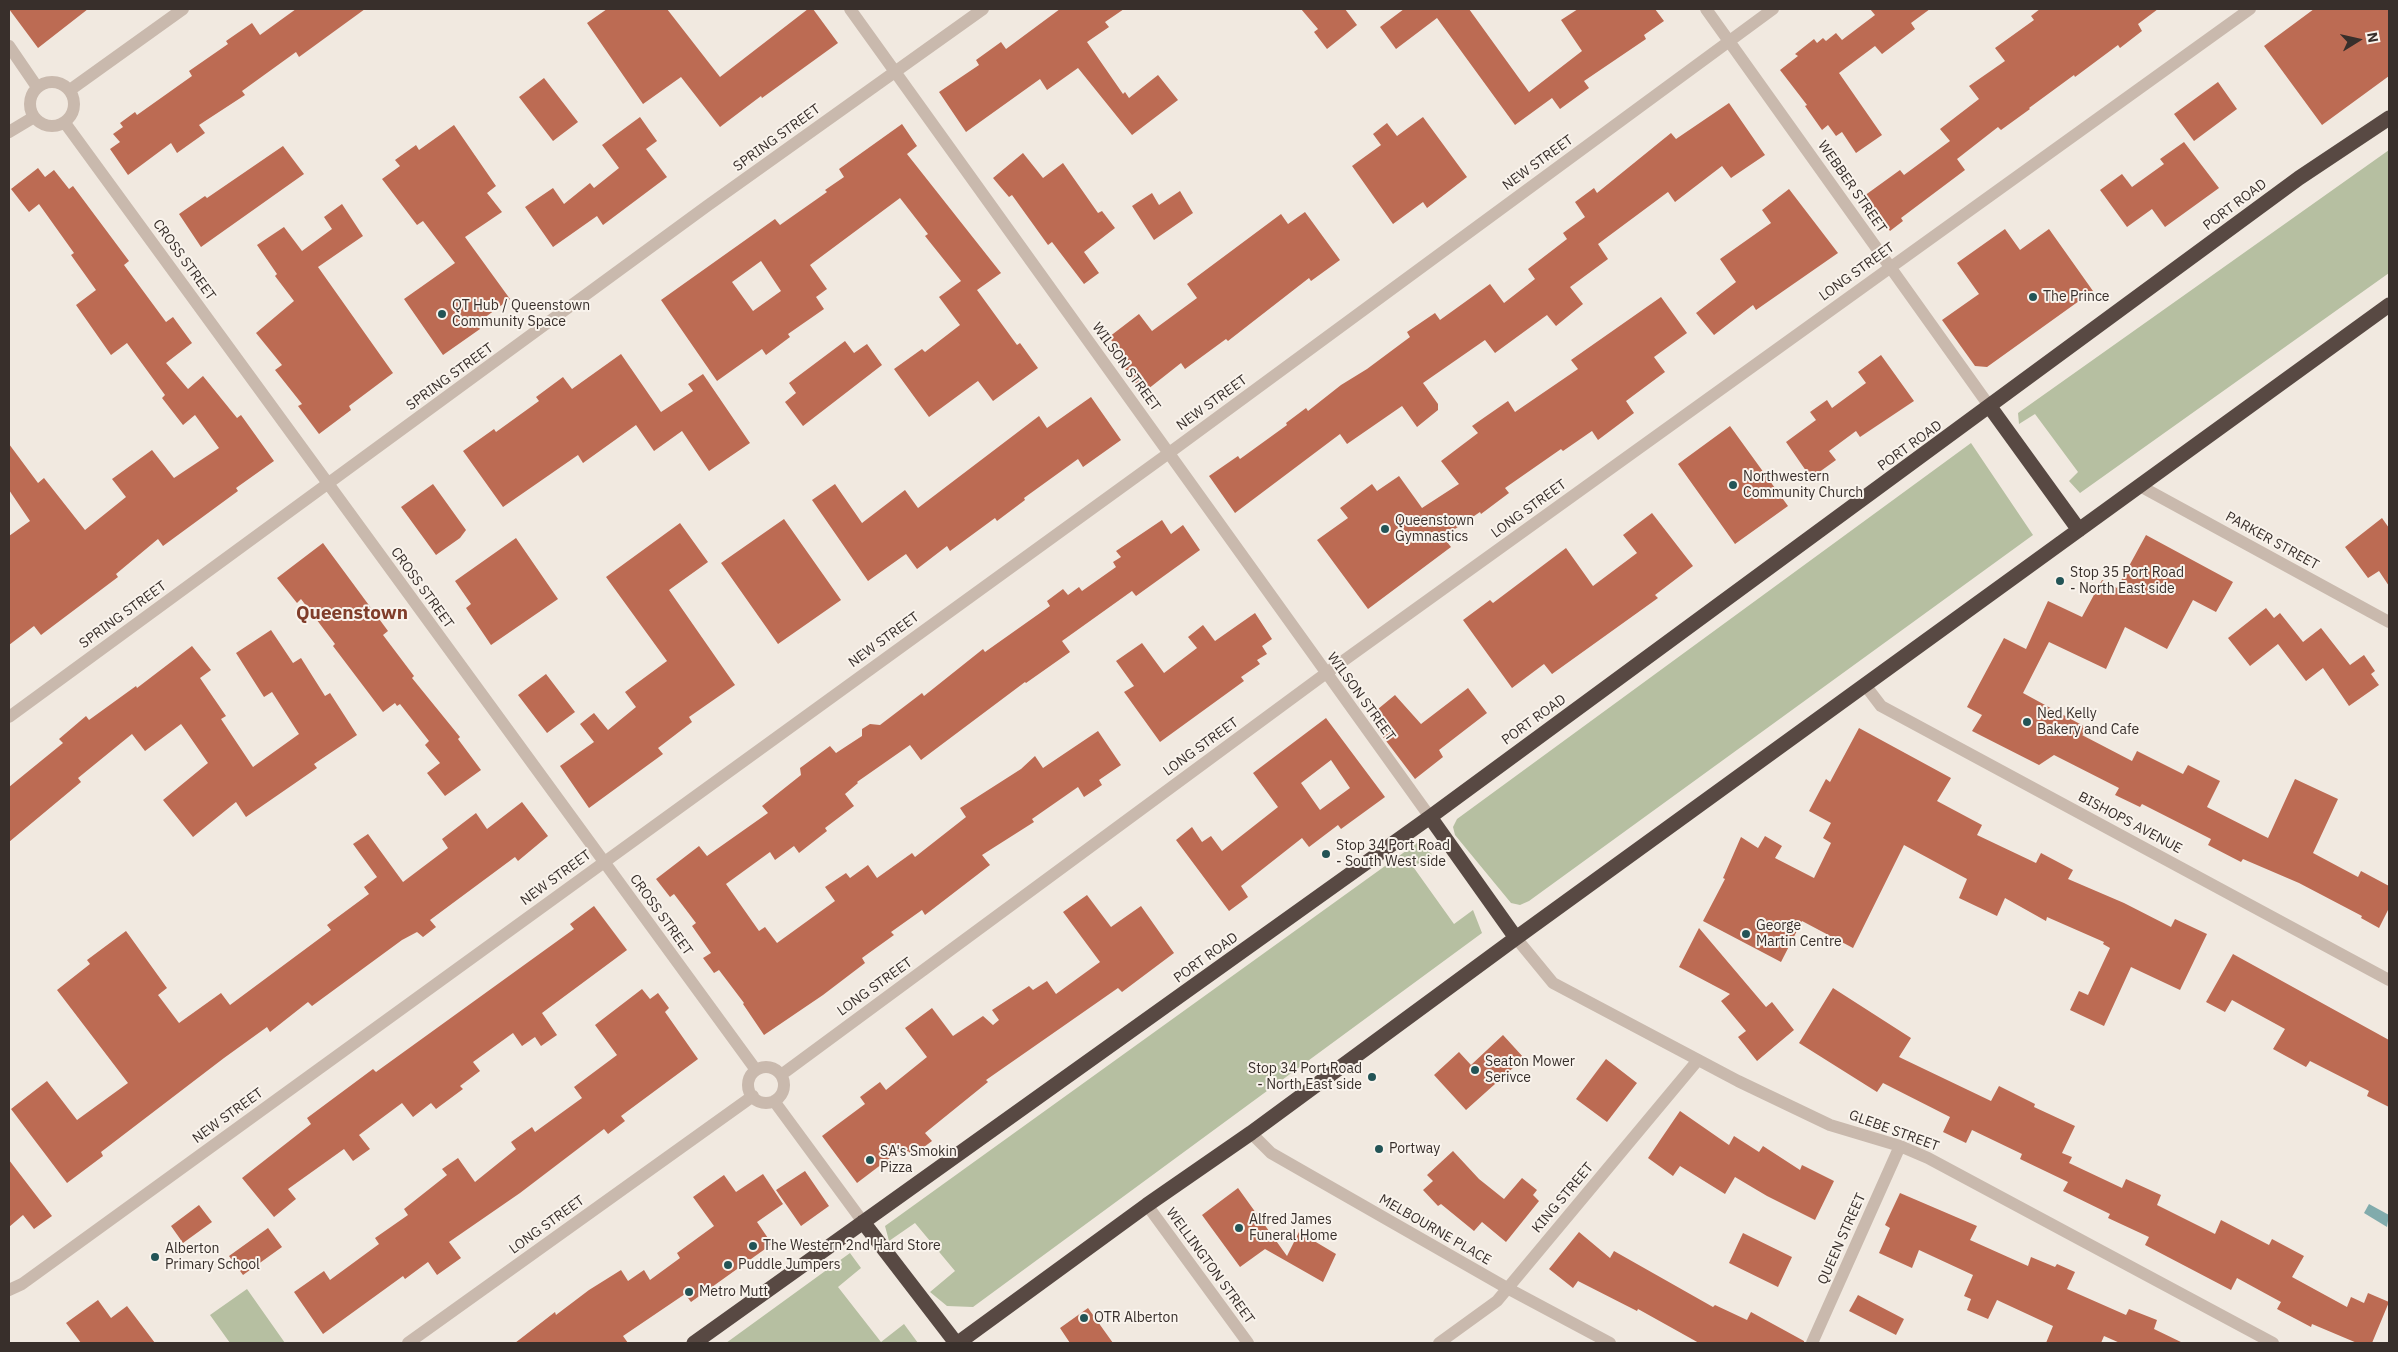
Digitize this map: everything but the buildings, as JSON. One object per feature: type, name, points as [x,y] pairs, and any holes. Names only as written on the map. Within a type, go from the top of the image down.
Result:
[{"type":"highway","name":"PORT ROAD","points":[[694,1343],[1430,817],[2299,178],[2389,118]]},
{"type":"highway","points":[[863,1222],[957,1343],[1148,1205],[1251,1134],[1516,938],[2389,305]]},
{"type":"highway","points":[[1990,407],[2079,530]]},
{"type":"highway","points":[[1430,817],[1516,938]]},
{"type":"street","points":[[70,90],[183,9]]},
{"type":"street","name":"WILSON STREET","points":[[850,9],[1430,817]]},
{"type":"street","name":"SPRING STREET","points":[[9,717],[329,485],[707,206],[983,9]]},
{"type":"street","name":"WEBBER STREET","points":[[1706,9],[1990,407]]},
{"type":"street","name":"NEW STREET","points":[[9,1290],[22,1284],[1169,453],[1773,9]]},
{"type":"street","name":"LONG STREET","points":[[781,1075],[1326,674],[2250,9]]},
{"type":"street","points":[[9,46],[37,87]]},
{"type":"street","points":[[58,82],[70,90],[74,101],[74,108],[65,123],[49,126],[41,123],[34,117],[29,103],[37,87],[44,83],[58,82]]},
{"type":"street","points":[[9,132],[34,117]]},
{"type":"street","name":"CROSS STREET","points":[[65,123],[756,1070]]},
{"type":"street","name":"PARKER STREET","points":[[2140,486],[2389,622]]},
{"type":"street","name":"BISHOPS AVENUE","points":[[1865,685],[1881,706],[2389,980]]},
{"type":"street","name":"GLEBE STREET","points":[[1516,938],[1553,983],[1698,1060],[1830,1125],[1900,1146],[1928,1158],[2273,1343]]},
{"type":"street","name":"KING STREET","points":[[1439,1343],[1497,1301],[1698,1060]]},
{"type":"street","points":[[764,1067],[770,1068],[781,1075],[784,1086],[779,1097],[774,1101],[762,1102],[753,1096],[749,1084],[750,1078],[756,1070],[764,1067]]},
{"type":"street","name":"LONG STREET","points":[[408,1343],[753,1096]]},
{"type":"street","points":[[774,1101],[863,1222]]},
{"type":"street","name":"MELBOURNE PLACE","points":[[1251,1134],[1271,1153],[1507,1288],[1610,1343]]},
{"type":"street","name":"QUEEN STREET","points":[[1812,1343],[1900,1146]]},
{"type":"street","name":"WELLINGTON STREET","points":[[1148,1205],[1248,1343]]},
{"type":"green space","points":[[2389,150],[2389,273],[2080,493],[2069,481],[2078,472],[2035,414],[2019,424],[2018,413]]},
{"type":"green space","points":[[1971,443],[2033,535],[1529,901],[1520,905],[1511,903],[1455,835],[1453,827],[1457,819]]},
{"type":"green space","points":[[1417,843],[1432,854],[1414,868],[1454,924],[1473,910],[1482,933],[973,1307],[947,1306],[930,1292],[955,1271],[915,1223],[889,1241],[885,1226]]},
{"type":"green space","points":[[850,1253],[861,1268],[838,1287],[881,1342],[904,1324],[918,1343],[726,1343]]},
{"type":"green space","points":[[247,1289],[285,1343],[230,1343],[210,1315]]},
{"type":"water","points":[[2369,1204],[2389,1215],[2387,1227],[2364,1213]]},
{"type":"place","name":"The Prince","points":[[2033,297]]},
{"type":"place","name":"QT Hub / Queenstown Community Space","points":[[442,314]]},
{"type":"place","name":"Northwestern Community Church","points":[[1733,485]]},
{"type":"place","name":"Queenstown Gymnastics","points":[[1385,529]]},
{"type":"place","name":"Stop 35 Port Road - North East side","points":[[2060,581]]},
{"type":"place","name":"Ned Kelly Bakery and Cafe","points":[[2027,722]]},
{"type":"place","name":"Stop 34 Port Road - South West side","points":[[1326,854]]},
{"type":"place","name":"George Martin Centre","points":[[1746,934]]},
{"type":"place","name":"Seaton Mower Serivce","points":[[1475,1070]]},
{"type":"place","name":"Stop 34 Port Road - North East side","points":[[1372,1077]]},
{"type":"place","name":"Portway","points":[[1379,1149]]},
{"type":"place","name":"SA's Smokin Pizza","points":[[870,1160]]},
{"type":"place","name":"Alfred James Funeral Home","points":[[1239,1228]]},
{"type":"place","name":"The Western 2nd Hard Store","points":[[753,1246]]},
{"type":"place","name":"Alberton Primary School","points":[[155,1257]]},
{"type":"place","name":"Puddle Jumpers","points":[[728,1265]]},
{"type":"place","name":"Metro Mutt","points":[[689,1292]]},
{"type":"place","name":"OTR Alberton","points":[[1084,1318]]},
{"type":"district","name":"Queenstown","points":[[352,614]]}]
